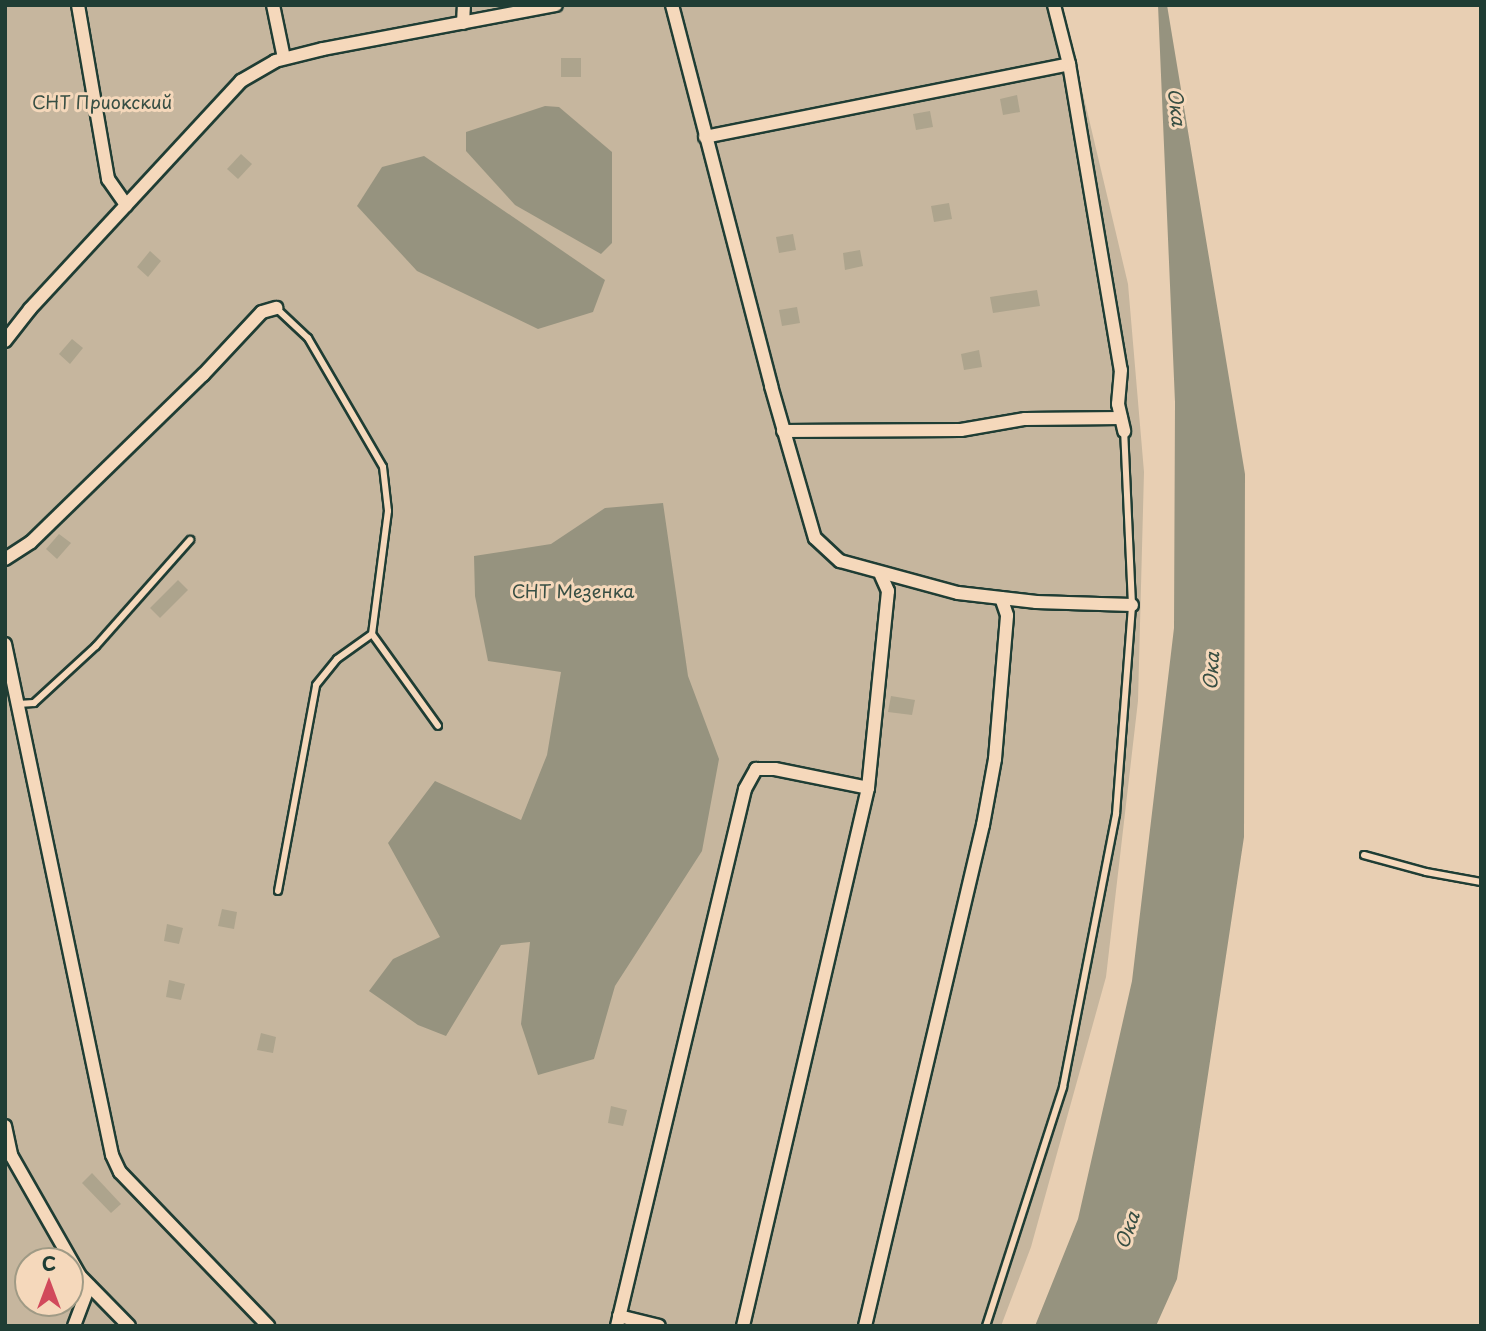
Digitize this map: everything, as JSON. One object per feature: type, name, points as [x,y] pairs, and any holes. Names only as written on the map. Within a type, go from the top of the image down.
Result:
[{"type":"street","points":[[78,5],[108,179],[126,205]]},
{"type":"street","points":[[273,5],[284,58]]},
{"type":"street","points":[[463,23],[464,5]]},
{"type":"street","points":[[5,341],[30,309],[241,81],[284,58],[556,5]]},
{"type":"street","points":[[672,5],[783,430],[815,538],[840,561],[881,575],[958,593],[1132,605]]},
{"type":"street","points":[[783,430],[961,430],[1025,419],[1123,424],[1118,404],[1121,370],[1069,64],[1054,5]]},
{"type":"street","points":[[705,137],[1069,64]]},
{"type":"street","points":[[5,558],[31,542],[203,375],[262,312],[276,308]]},
{"type":"street","points":[[743,1326],[868,788],[888,591],[881,575]]},
{"type":"street","points":[[865,1326],[983,825],[995,759],[1006,628],[1007,615],[1001,598]]},
{"type":"street","points":[[5,644],[112,1155],[120,1172],[268,1326]]},
{"type":"street","points":[[659,1326],[618,1321],[745,789],[756,769],[775,769],[868,788]]},
{"type":"street","points":[[5,1126],[10,1155],[79,1276],[129,1326]]},
{"type":"street","points":[[74,1326],[89,1286]]},
{"type":"lane","points":[[276,308],[309,338],[383,467],[388,511],[372,635],[438,726]]},
{"type":"lane","points":[[986,1326],[1063,1087],[1116,814],[1132,605],[1123,424]]},
{"type":"lane","points":[[16,704],[34,702],[96,646],[190,540]]},
{"type":"lane","points":[[278,891],[316,685],[337,659],[372,635]]},
{"type":"lane","points":[[1364,855],[1426,872],[1481,882]]},
{"type":"green space","name":"СНТ Мезенка","points":[[5,5],[1062,5],[1128,284],[1144,472],[1138,701],[1106,977],[1031,1247],[1001,1326],[5,1326]]},
{"type":"water","name":"Ока","points":[[1158,5],[1167,5],[1245,474],[1244,837],[1177,1279],[1156,1326],[1035,1326],[1078,1219],[1132,981],[1174,628],[1175,402]]},
{"type":"water","points":[[545,106],[559,107],[612,152],[612,243],[601,254],[515,205],[466,151],[466,132]]},
{"type":"water","points":[[424,156],[605,280],[593,312],[538,329],[417,271],[357,206],[382,167]]},
{"type":"water","points":[[663,503],[688,676],[719,759],[702,851],[615,986],[594,1059],[538,1075],[521,1024],[530,942],[501,945],[446,1036],[418,1025],[369,991],[393,959],[440,937],[388,843],[435,781],[521,820],[547,755],[561,672],[488,661],[475,596],[474,556],[551,544],[605,508]]},
{"type":"building","points":[[561,58],[581,58],[581,77],[561,77]]},
{"type":"building","points":[[1017,95],[1020,112],[1003,115],[1000,99]]},
{"type":"building","points":[[930,111],[933,127],[916,130],[913,114]]},
{"type":"building","points":[[241,154],[252,164],[238,179],[227,169]]},
{"type":"building","points":[[949,203],[952,219],[934,222],[931,206]]},
{"type":"building","points":[[793,234],[796,250],[779,253],[776,237]]},
{"type":"building","points":[[860,250],[863,266],[845,270],[843,253]]},
{"type":"building","points":[[150,251],[161,261],[148,277],[137,267]]},
{"type":"building","points":[[1037,290],[1040,306],[993,313],[990,297]]},
{"type":"building","points":[[797,307],[800,323],[782,326],[779,310]]},
{"type":"building","points":[[72,339],[83,348],[70,364],[59,354]]},
{"type":"building","points":[[979,350],[982,367],[964,370],[961,354]]},
{"type":"building","points":[[59,534],[71,543],[57,559],[46,549]]},
{"type":"building","points":[[178,580],[188,590],[160,618],[150,608]]},
{"type":"building","points":[[891,696],[915,700],[912,715],[888,712]]},
{"type":"building","points":[[222,909],[237,912],[234,929],[218,926]]},
{"type":"building","points":[[167,924],[183,928],[179,944],[164,941]]},
{"type":"building","points":[[169,980],[185,984],[181,1000],[166,997]]},
{"type":"building","points":[[261,1033],[276,1037],[273,1053],[257,1050]]},
{"type":"building","points":[[611,1106],[627,1110],[623,1126],[608,1123]]},
{"type":"building","points":[[92,1173],[121,1204],[111,1213],[82,1183]]},
{"type":"park label","name":"СНТ Приокский","points":[[102,102]]}]
